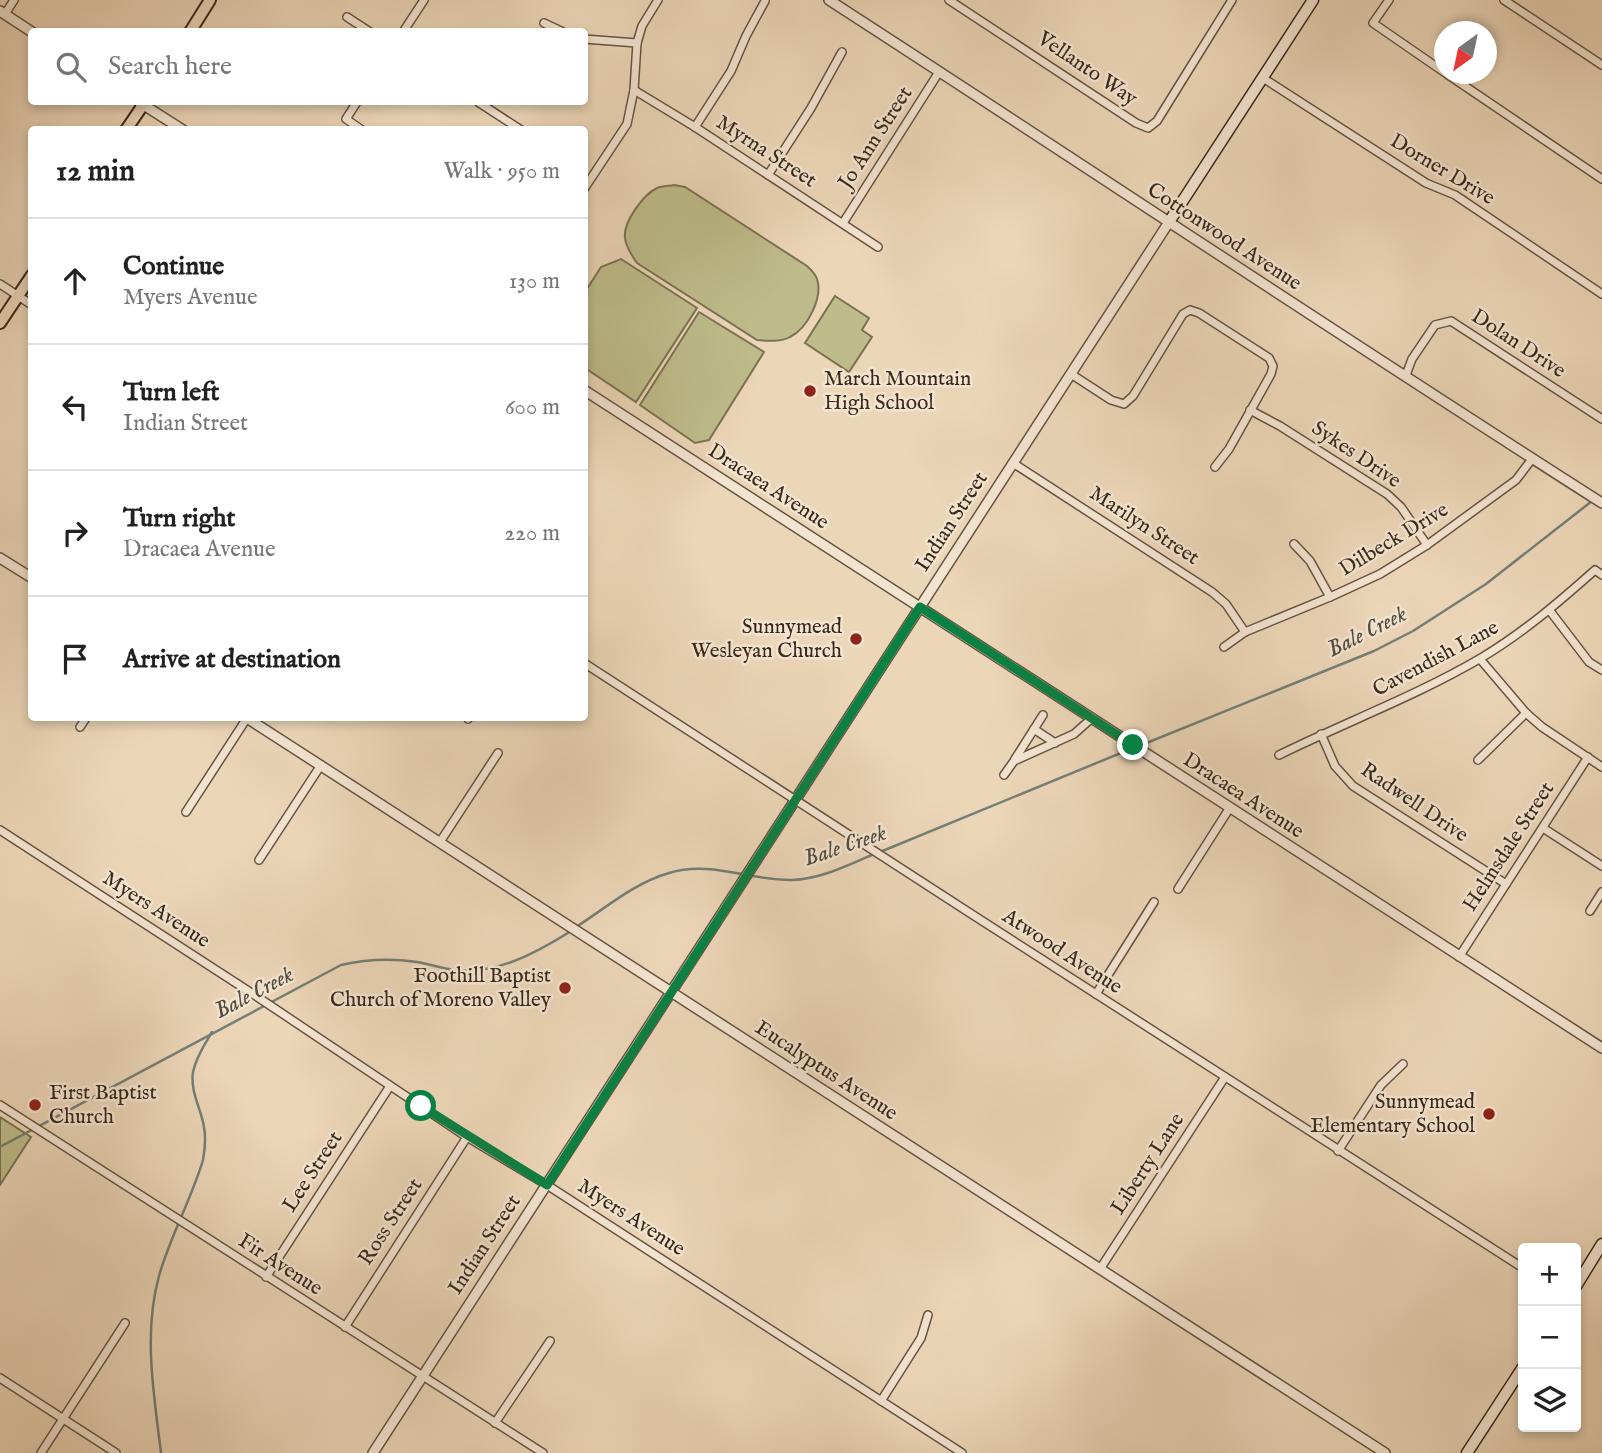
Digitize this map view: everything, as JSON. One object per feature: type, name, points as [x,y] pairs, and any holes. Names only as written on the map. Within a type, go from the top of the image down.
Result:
[{"type":"main road","points":[[192,28],[210,0]]},
{"type":"main road","name":"Indian Street","points":[[1169,222],[1313,0]]},
{"type":"main road","points":[[128,126],[140,105]]},
{"type":"main road","points":[[0,323],[28,281]]},
{"type":"main road","points":[[1581,1278],[1602,1244]]},
{"type":"main road","points":[[1467,1453],[1522,1369]]},
{"type":"street","points":[[14,0],[2,12],[28,29]]},
{"type":"street","points":[[406,28],[424,0]]},
{"type":"street","points":[[588,183],[626,124],[634,90],[636,43],[642,26],[658,0]]},
{"type":"street","name":"Cottonwood Avenue","points":[[829,0],[1602,502]]},
{"type":"street","name":"Vellanto Way","points":[[949,0],[1136,123],[1148,128],[1157,121],[1232,0]]},
{"type":"street","points":[[1388,0],[1373,23],[1434,65]]},
{"type":"street","points":[[1504,0],[1602,65]]},
{"type":"street","points":[[695,127],[731,71],[765,1]]},
{"type":"street","points":[[347,17],[364,28]]},
{"type":"street","points":[[544,23],[555,28]]},
{"type":"street","points":[[588,39],[636,43]]},
{"type":"street","points":[[768,175],[811,108],[842,52]]},
{"type":"street","name":"Jo Ann Street","points":[[843,223],[939,72]]},
{"type":"street","name":"Dorner Drive","points":[[1263,78],[1426,183],[1455,195],[1602,293]]},
{"type":"street","points":[[1462,84],[1602,179]]},
{"type":"street","name":"Myrna Street","points":[[634,90],[878,247]]},
{"type":"street","points":[[146,105],[177,126]]},
{"type":"street","points":[[355,105],[346,119],[356,126]]},
{"type":"street","points":[[483,105],[515,126]]},
{"type":"street","points":[[588,173],[593,176]]},
{"type":"street","name":"Indian Street","points":[[373,1453],[1169,222]]},
{"type":"street","points":[[0,284],[28,302]]},
{"type":"street","points":[[1071,374],[1117,403],[1124,404],[1129,401],[1178,320],[1190,310],[1199,313],[1269,358],[1273,366],[1271,374],[1229,449],[1215,467]]},
{"type":"street","name":"Dolan Drive","points":[[1406,375],[1412,359],[1435,325],[1451,321],[1602,419]]},
{"type":"street","name":"Dracaea Avenue","points":[[588,393],[1602,1048]]},
{"type":"street","name":"Sykes Drive","points":[[1250,410],[1387,494],[1401,507],[1427,545]]},
{"type":"street","name":"Dilbeck Drive","points":[[1224,647],[1245,632],[1380,574],[1427,545],[1516,480],[1532,459]]},
{"type":"street","name":"Marilyn Street","points":[[1013,463],[1212,592],[1226,604],[1245,632]]},
{"type":"street","points":[[1294,544],[1310,561],[1330,597]]},
{"type":"street","points":[[0,558],[28,576]]},
{"type":"street","name":"Cavendish Lane","points":[[1279,755],[1321,734],[1396,703],[1480,659],[1599,573]]},
{"type":"street","points":[[1550,611],[1589,662],[1602,670]]},
{"type":"street","points":[[1480,659],[1526,713],[1542,727],[1602,766]]},
{"type":"street","name":"Atwood Avenue","points":[[588,666],[1518,1265]]},
{"type":"street","points":[[1478,760],[1526,713]]},
{"type":"street","points":[[1004,775],[1043,715]]},
{"type":"street","points":[[1014,761],[1074,734],[1092,718]]},
{"type":"street","points":[[80,727],[84,721]]},
{"type":"street","points":[[186,812],[245,721]]},
{"type":"street","name":"Eucalyptus Avenue","points":[[252,721],[1385,1453]]},
{"type":"street","points":[[1034,729],[1055,743]]},
{"type":"street","name":"Radwell Drive","points":[[1321,734],[1335,766],[1353,786],[1506,884]]},
{"type":"street","points":[[440,842],[498,753]]},
{"type":"street","name":"Helmsdale Street","points":[[1459,957],[1588,757]]},
{"type":"street","points":[[259,860],[321,765]]},
{"type":"street","points":[[1178,889],[1229,809]]},
{"type":"street","points":[[1543,828],[1602,866]]},
{"type":"street","name":"Myers Avenue","points":[[0,830],[467,1137],[547,1185],[962,1453]]},
{"type":"street","points":[[1590,911],[1602,892]]},
{"type":"street","points":[[1096,995],[1153,902]]},
{"type":"street","points":[[1338,1151],[1381,1085],[1403,1064]]},
{"type":"street","name":"Liberty Lane","points":[[1100,1269],[1225,1077]]},
{"type":"street","name":"Lee Street","points":[[266,1277],[390,1086]]},
{"type":"street","name":"Fir Avenue","points":[[0,1105],[543,1453]]},
{"type":"street","name":"Ross Street","points":[[345,1327],[467,1137]]},
{"type":"street","points":[[881,1401],[921,1338],[928,1315]]},
{"type":"street","points":[[41,1453],[125,1323]]},
{"type":"street","points":[[495,1423],[550,1341]]},
{"type":"street","points":[[0,1378],[116,1453]]},
{"type":"shaded area","points":[[659,187],[685,187],[813,272],[818,286],[816,303],[797,333],[783,340],[757,340],[637,263],[625,238],[627,224],[640,203],[652,192]]},
{"type":"shaded area","points":[[621,259],[697,308],[636,402],[588,370],[588,287],[601,267]]},
{"type":"shaded area","points":[[835,296],[869,318],[862,330],[872,337],[849,372],[805,343]]},
{"type":"shaded area","points":[[699,312],[764,352],[709,440],[695,443],[640,405]]},
{"type":"shaded area","points":[[0,1117],[31,1137],[0,1185]]},
{"type":"waterway","name":"Bale Creek","points":[[1139,746],[1374,651],[1413,631],[1486,584],[1592,501]]},
{"type":"waterway","name":"Bale Creek","points":[[880,852],[1133,748]]},
{"type":"waterway","name":"Bale Creek","points":[[576,927],[632,889],[669,873],[700,869],[776,879],[803,879],[834,871],[874,854]]},
{"type":"waterway","name":"Bale Creek","points":[[0,1147],[341,965],[388,960],[417,962],[454,970],[485,969],[515,961],[571,931]]},
{"type":"waterway","points":[[161,1453],[151,1364],[154,1298],[164,1261],[203,1160],[205,1131],[192,1079],[198,1056],[212,1032]]},
{"type":"place","name":"March Mountain High School","points":[[810,391]]},
{"type":"place","name":"Sunnymead Wesleyan Church","points":[[856,639]]},
{"type":"place","name":"Foothill Baptist Church of Moreno Valley","points":[[565,988]]},
{"type":"place","name":"First Baptist Church","points":[[35,1105]]},
{"type":"place","name":"Sunnymead Elementary School","points":[[1489,1114]]},
{"type":"route","points":[[421,1106],[547,1185],[920,607],[1133,745]]}]
